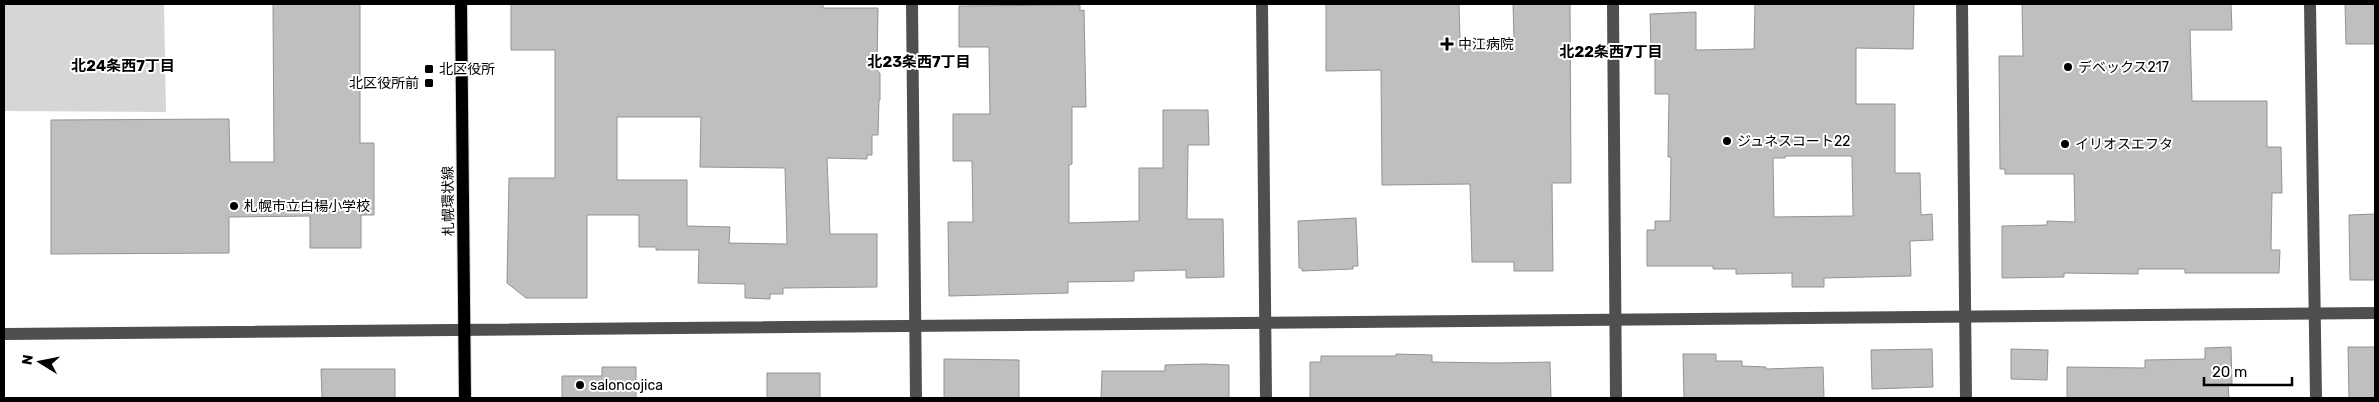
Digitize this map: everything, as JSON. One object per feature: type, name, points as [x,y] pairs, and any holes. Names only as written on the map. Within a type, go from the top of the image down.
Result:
[{"type":"main road","name":"札幌環状線","points":[[461,4],[465,398]]},
{"type":"street","points":[[912,4],[916,398]]},
{"type":"street","points":[[1262,4],[1266,398]]},
{"type":"street","points":[[1613,4],[1616,398]]},
{"type":"street","points":[[1962,4],[1966,398]]},
{"type":"street","points":[[2310,4],[2316,398]]},
{"type":"street","points":[[4,334],[2375,312]]},
{"type":"shaded area","points":[[4,4],[164,4],[166,112],[4,111]]},
{"type":"building","points":[[273,4],[360,4],[360,143],[374,143],[374,215],[361,215],[361,248],[310,248],[310,216],[229,217],[229,253],[51,254],[51,120],[229,119],[230,162],[274,162]]},
{"type":"building","points":[[511,4],[823,4],[823,8],[878,8],[877,70],[880,73],[880,100],[878,135],[872,135],[872,155],[867,155],[867,159],[827,158],[830,234],[877,234],[877,287],[783,288],[783,294],[770,294],[770,299],[745,298],[745,284],[698,283],[699,250],[656,250],[656,247],[639,247],[639,215],[587,215],[587,298],[526,298],[507,283],[509,178],[555,178],[555,50],[511,50]],"holes":[[[617,117],[701,117],[700,167],[785,168],[787,244],[729,243],[730,227],[687,226],[687,180],[617,180]]]},
{"type":"building","points":[[1326,4],[1459,4],[1460,39],[1514,39],[1513,4],[1570,4],[1571,183],[1552,183],[1553,271],[1514,271],[1514,262],[1472,262],[1470,184],[1382,185],[1381,70],[1326,71]]},
{"type":"building","points":[[1755,4],[1914,4],[1913,49],[1856,48],[1856,104],[1895,104],[1895,173],[1920,173],[1921,215],[1932,214],[1933,240],[1910,241],[1911,276],[1824,278],[1824,287],[1792,287],[1792,273],[1736,274],[1736,269],[1713,269],[1713,266],[1647,266],[1647,230],[1655,230],[1655,221],[1670,221],[1671,157],[1668,157],[1669,94],[1655,94],[1655,48],[1651,48],[1650,14],[1696,12],[1696,50],[1754,49]],"holes":[[[1785,156],[1852,156],[1853,216],[1774,217],[1773,158],[1785,158]]]},
{"type":"building","points":[[2022,4],[2231,4],[2232,30],[2190,30],[2192,101],[2267,101],[2267,147],[2281,147],[2282,193],[2272,193],[2271,250],[2280,250],[2279,273],[2185,273],[2185,269],[2138,269],[2138,274],[2064,273],[2064,277],[2002,278],[2002,226],[2047,225],[2047,221],[2075,222],[2074,174],[2005,174],[2005,169],[2000,169],[1999,56],[2023,56]]},
{"type":"building","points":[[2345,4],[2375,4],[2375,44],[2346,44]]},
{"type":"building","points":[[1080,5],[1080,11],[1084,10],[1086,107],[1072,107],[1069,223],[1139,221],[1139,168],[1163,168],[1163,110],[1208,110],[1209,145],[1188,145],[1187,219],[1223,219],[1224,277],[1186,278],[1186,270],[1134,271],[1134,281],[1068,282],[1068,293],[949,296],[948,222],[973,222],[972,161],[953,161],[953,114],[990,114],[989,47],[959,47],[959,6]]},
{"type":"building","points":[[2375,214],[2375,280],[2350,280],[2349,215]]},
{"type":"building","points":[[1356,218],[1358,266],[1353,266],[1353,269],[1302,271],[1302,268],[1299,268],[1298,221]]},
{"type":"building","points":[[2231,347],[2232,384],[2228,384],[2229,398],[2067,398],[2067,367],[2145,368],[2145,360],[2205,359],[2205,348]]},
{"type":"building","points":[[2348,347],[2375,347],[2375,398],[2349,398]]},
{"type":"building","points":[[1932,349],[1933,387],[1872,389],[1871,350]]},
{"type":"building","points":[[2011,349],[2048,350],[2047,380],[2011,379]]},
{"type":"building","points":[[1396,354],[1432,355],[1432,362],[1550,362],[1551,398],[1310,398],[1310,362],[1321,362],[1321,356],[1396,356]]},
{"type":"building","points":[[1683,354],[1716,354],[1716,361],[1742,361],[1742,366],[1766,367],[1766,369],[1823,367],[1824,398],[1684,398]]},
{"type":"building","points":[[944,359],[1019,360],[1019,398],[944,398]]},
{"type":"building","points":[[1165,365],[1229,365],[1229,398],[1101,398],[1102,371],[1165,371]]},
{"type":"building","points":[[602,367],[636,367],[636,398],[562,398],[562,376],[602,376]]},
{"type":"building","points":[[321,369],[395,369],[395,398],[322,398]]},
{"type":"building","points":[[767,373],[820,373],[820,398],[767,398]]},
{"type":"place","name":"中江病院","points":[[1447,44]]},
{"type":"place","name":"デベックス217","points":[[2068,67]]},
{"type":"place","name":"北区役所","points":[[429,69]]},
{"type":"place","name":"北区役所前","points":[[429,83]]},
{"type":"place","name":"ジュネスコート22","points":[[1727,141]]},
{"type":"place","name":"イリオスエフタ","points":[[2065,144]]},
{"type":"place","name":"札幌市立白楊小学校","points":[[234,206]]},
{"type":"place","name":"saloncojica","points":[[580,385]]},
{"type":"district","name":"北22条西7丁目","points":[[1611,52]]},
{"type":"district","name":"北23条西7丁目","points":[[919,62]]},
{"type":"district","name":"北24条西7丁目","points":[[123,66]]}]
